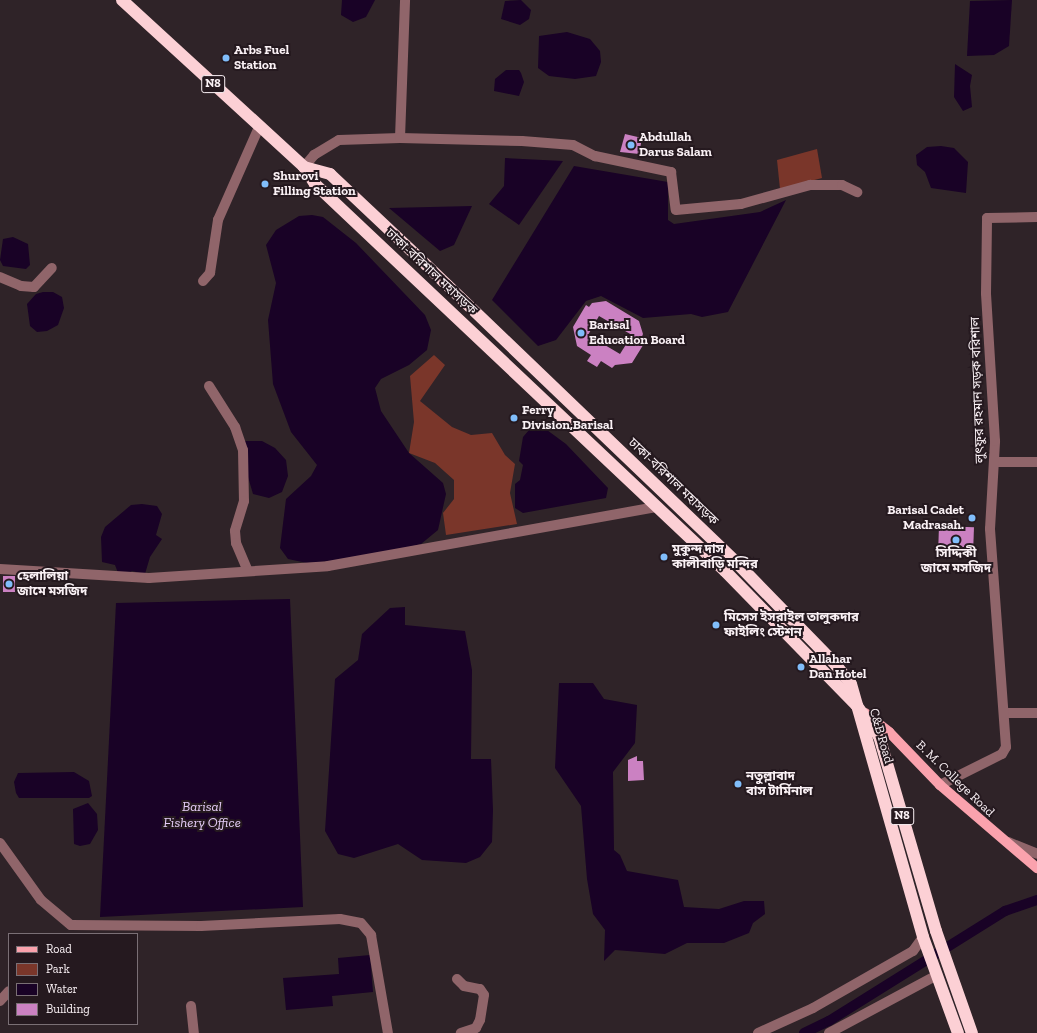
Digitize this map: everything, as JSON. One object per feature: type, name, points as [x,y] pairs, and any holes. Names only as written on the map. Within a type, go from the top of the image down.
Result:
[{"type":"highway","name":"ঢাকা-বরিশাল মহাসড়ক","points":[[122,0],[304,167],[315,184],[405,266],[655,507],[792,636],[857,706]]},
{"type":"highway","name":"ঢাকা-বরিশাল মহাসড়ক","points":[[304,167],[330,174],[664,491],[836,664],[851,684],[857,706]]},
{"type":"highway","name":"C&B Road","points":[[857,706],[878,736],[936,931],[972,1033]]},
{"type":"highway","name":"C&B Road","points":[[857,706],[923,937],[958,1033]]},
{"type":"main road","name":"B. M. College Road","points":[[857,706],[889,732],[940,785],[999,838],[1037,868]]},
{"type":"street","points":[[400,138],[405,0]]},
{"type":"street","points":[[203,281],[210,273],[218,220],[259,127]]},
{"type":"street","points":[[304,167],[314,155],[339,140],[400,138],[573,145],[595,156],[672,172],[676,210],[682,211],[742,204],[810,185],[842,185],[857,192]]},
{"type":"street","name":"লুৎফুর রহমান সড়ক বরিশাল","points":[[940,785],[1002,754],[1006,747],[1006,713],[990,529],[994,462],[986,294],[987,218],[1037,217]]},
{"type":"street","points":[[0,277],[16,285],[34,287],[52,268]]},
{"type":"street","points":[[209,386],[235,427],[243,450],[244,501],[235,531],[236,543],[248,571]]},
{"type":"street","points":[[994,462],[1037,462]]},
{"type":"street","points":[[0,569],[149,578],[336,565],[655,507]]},
{"type":"street","points":[[1006,713],[1037,713]]},
{"type":"street","points":[[999,838],[1037,854]]},
{"type":"street","points":[[0,843],[40,900],[70,929],[201,926],[340,919],[361,923],[371,935],[388,1033]]},
{"type":"street","points":[[758,1033],[813,1008],[913,951],[923,937]]},
{"type":"street","points":[[828,1033],[937,975]]},
{"type":"street","points":[[457,979],[464,986],[480,989],[484,995],[480,1020],[476,1028],[460,1033]]},
{"type":"street","points":[[0,1001],[8,992]]},
{"type":"street","points":[[190,1006],[194,1033]]},
{"type":"green space","points":[[817,149],[822,178],[780,189],[777,160]]},
{"type":"green space","points":[[434,355],[445,365],[420,401],[452,427],[471,435],[492,433],[505,455],[515,464],[510,493],[517,524],[446,535],[443,513],[454,499],[454,480],[435,463],[409,453],[414,422],[410,376]]},
{"type":"water","points":[[342,0],[375,0],[366,17],[353,22],[341,15]]},
{"type":"water","points":[[521,0],[531,10],[529,19],[520,25],[501,19],[505,1]]},
{"type":"water","points":[[1012,0],[1009,46],[994,55],[967,56],[970,1]]},
{"type":"water","points":[[567,32],[590,39],[600,51],[601,62],[596,76],[575,79],[549,76],[538,68],[539,36]]},
{"type":"water","points":[[955,64],[972,75],[970,86],[972,107],[963,111],[954,97]]},
{"type":"water","points":[[506,70],[519,70],[521,73],[524,82],[519,96],[494,91],[495,79]]},
{"type":"water","points":[[941,146],[954,148],[968,162],[966,193],[931,188],[925,172],[917,165],[916,155],[927,147]]},
{"type":"water","points":[[505,158],[563,161],[519,225],[489,204],[504,186]]},
{"type":"water","points":[[574,166],[668,182],[668,220],[674,224],[760,212],[786,200],[728,312],[702,317],[691,314],[643,318],[601,296],[586,301],[556,340],[538,346],[492,300]]},
{"type":"water","points":[[472,206],[454,245],[440,251],[389,208]]},
{"type":"water","points":[[312,215],[323,217],[356,243],[425,315],[431,330],[427,350],[409,365],[381,379],[375,388],[381,411],[409,453],[443,483],[446,494],[438,530],[421,544],[360,559],[307,563],[288,559],[280,548],[286,499],[311,476],[317,465],[291,432],[273,384],[268,320],[276,283],[266,245],[276,230],[299,216]]},
{"type":"water","points":[[13,237],[28,244],[30,265],[26,269],[3,266],[0,260],[3,239]]},
{"type":"water","points":[[53,292],[62,297],[64,308],[58,325],[47,331],[37,332],[30,326],[27,304],[36,294]]},
{"type":"water","points":[[536,422],[566,444],[608,488],[606,498],[523,513],[515,508],[515,484],[520,480],[523,465],[519,461],[523,437]]},
{"type":"water","points":[[245,441],[262,441],[275,448],[286,460],[288,476],[282,492],[269,498],[253,494],[246,470]]},
{"type":"water","points":[[142,504],[157,506],[162,514],[156,535],[162,539],[150,557],[145,574],[132,571],[128,574],[118,573],[115,565],[102,562],[101,537],[105,527],[131,505]]},
{"type":"water","name":"Barisal Fishery Office","points":[[290,599],[303,907],[100,917],[116,603]]},
{"type":"water","points":[[405,607],[405,625],[465,631],[472,670],[471,759],[491,759],[493,810],[492,842],[480,857],[466,863],[422,860],[398,844],[354,858],[338,854],[325,831],[335,679],[358,660],[362,634],[390,608]]},
{"type":"water","points":[[559,683],[593,683],[604,699],[637,705],[635,743],[613,772],[614,850],[620,855],[627,871],[678,880],[684,907],[719,909],[744,901],[764,901],[765,914],[753,923],[749,933],[724,943],[687,943],[665,954],[615,950],[604,961],[605,930],[593,914],[587,879],[581,806],[555,768]]},
{"type":"water","points":[[74,772],[89,781],[92,796],[89,798],[19,798],[16,793],[14,782],[18,773]]},
{"type":"water","points":[[88,803],[97,814],[98,830],[90,844],[80,846],[74,844],[73,809]]},
{"type":"water","points":[[370,955],[373,992],[332,996],[333,1006],[286,1010],[283,978],[339,974],[338,958]]},
{"type":"building","name":"Abdullah Darus Salam","points":[[625,134],[642,138],[639,154],[620,152]]},
{"type":"building","name":"Barisal Education Board","points":[[606,301],[639,321],[643,334],[641,339],[645,342],[632,363],[615,365],[612,368],[601,361],[597,367],[587,361],[591,355],[577,346],[573,327],[586,305],[589,307],[592,303]],"holes":[[[599,316],[632,335],[620,354],[588,335]]]},
{"type":"building","name":"সিদ্দিকী জামে মসজিদ","points":[[939,526],[974,527],[973,554],[938,553]]},
{"type":"building","name":"হেলালিয়া জামে মসজিদ","points":[[3,576],[15,576],[15,592],[3,592]]},
{"type":"building","points":[[637,756],[637,761],[643,761],[644,780],[628,781],[628,760]]},
{"type":"waterway","points":[[804,1033],[829,1021],[1005,911],[1037,900]]},
{"type":"place","name":"Arbs Fuel Station","points":[[226,58]]},
{"type":"place","name":"Abdullah Darus Salam","points":[[631,145]]},
{"type":"place","name":"Shurovi Filling Station","points":[[265,184]]},
{"type":"place","name":"Barisal Education Board","points":[[581,333]]},
{"type":"place","name":"Ferry Division,Barisal","points":[[514,418]]},
{"type":"place","name":"Barisal Cadet Madrasah.","points":[[972,518]]},
{"type":"place","name":"সিদ্দিকী জামে মসজিদ","points":[[956,540]]},
{"type":"place","name":"মুকুন্দ দাস কালীবাড়ি মন্দির","points":[[664,557]]},
{"type":"place","name":"হেলালিয়া জামে মসজিদ","points":[[9,584]]},
{"type":"place","name":"মিসেস ইসরাইল তালুকদার ফাইলিং স্টেশন","points":[[716,625]]},
{"type":"place","name":"Allahar Dan Hotel","points":[[801,667]]},
{"type":"place","name":"নতুল্লাবাদ বাস টার্মিনাল","points":[[738,784]]}]
